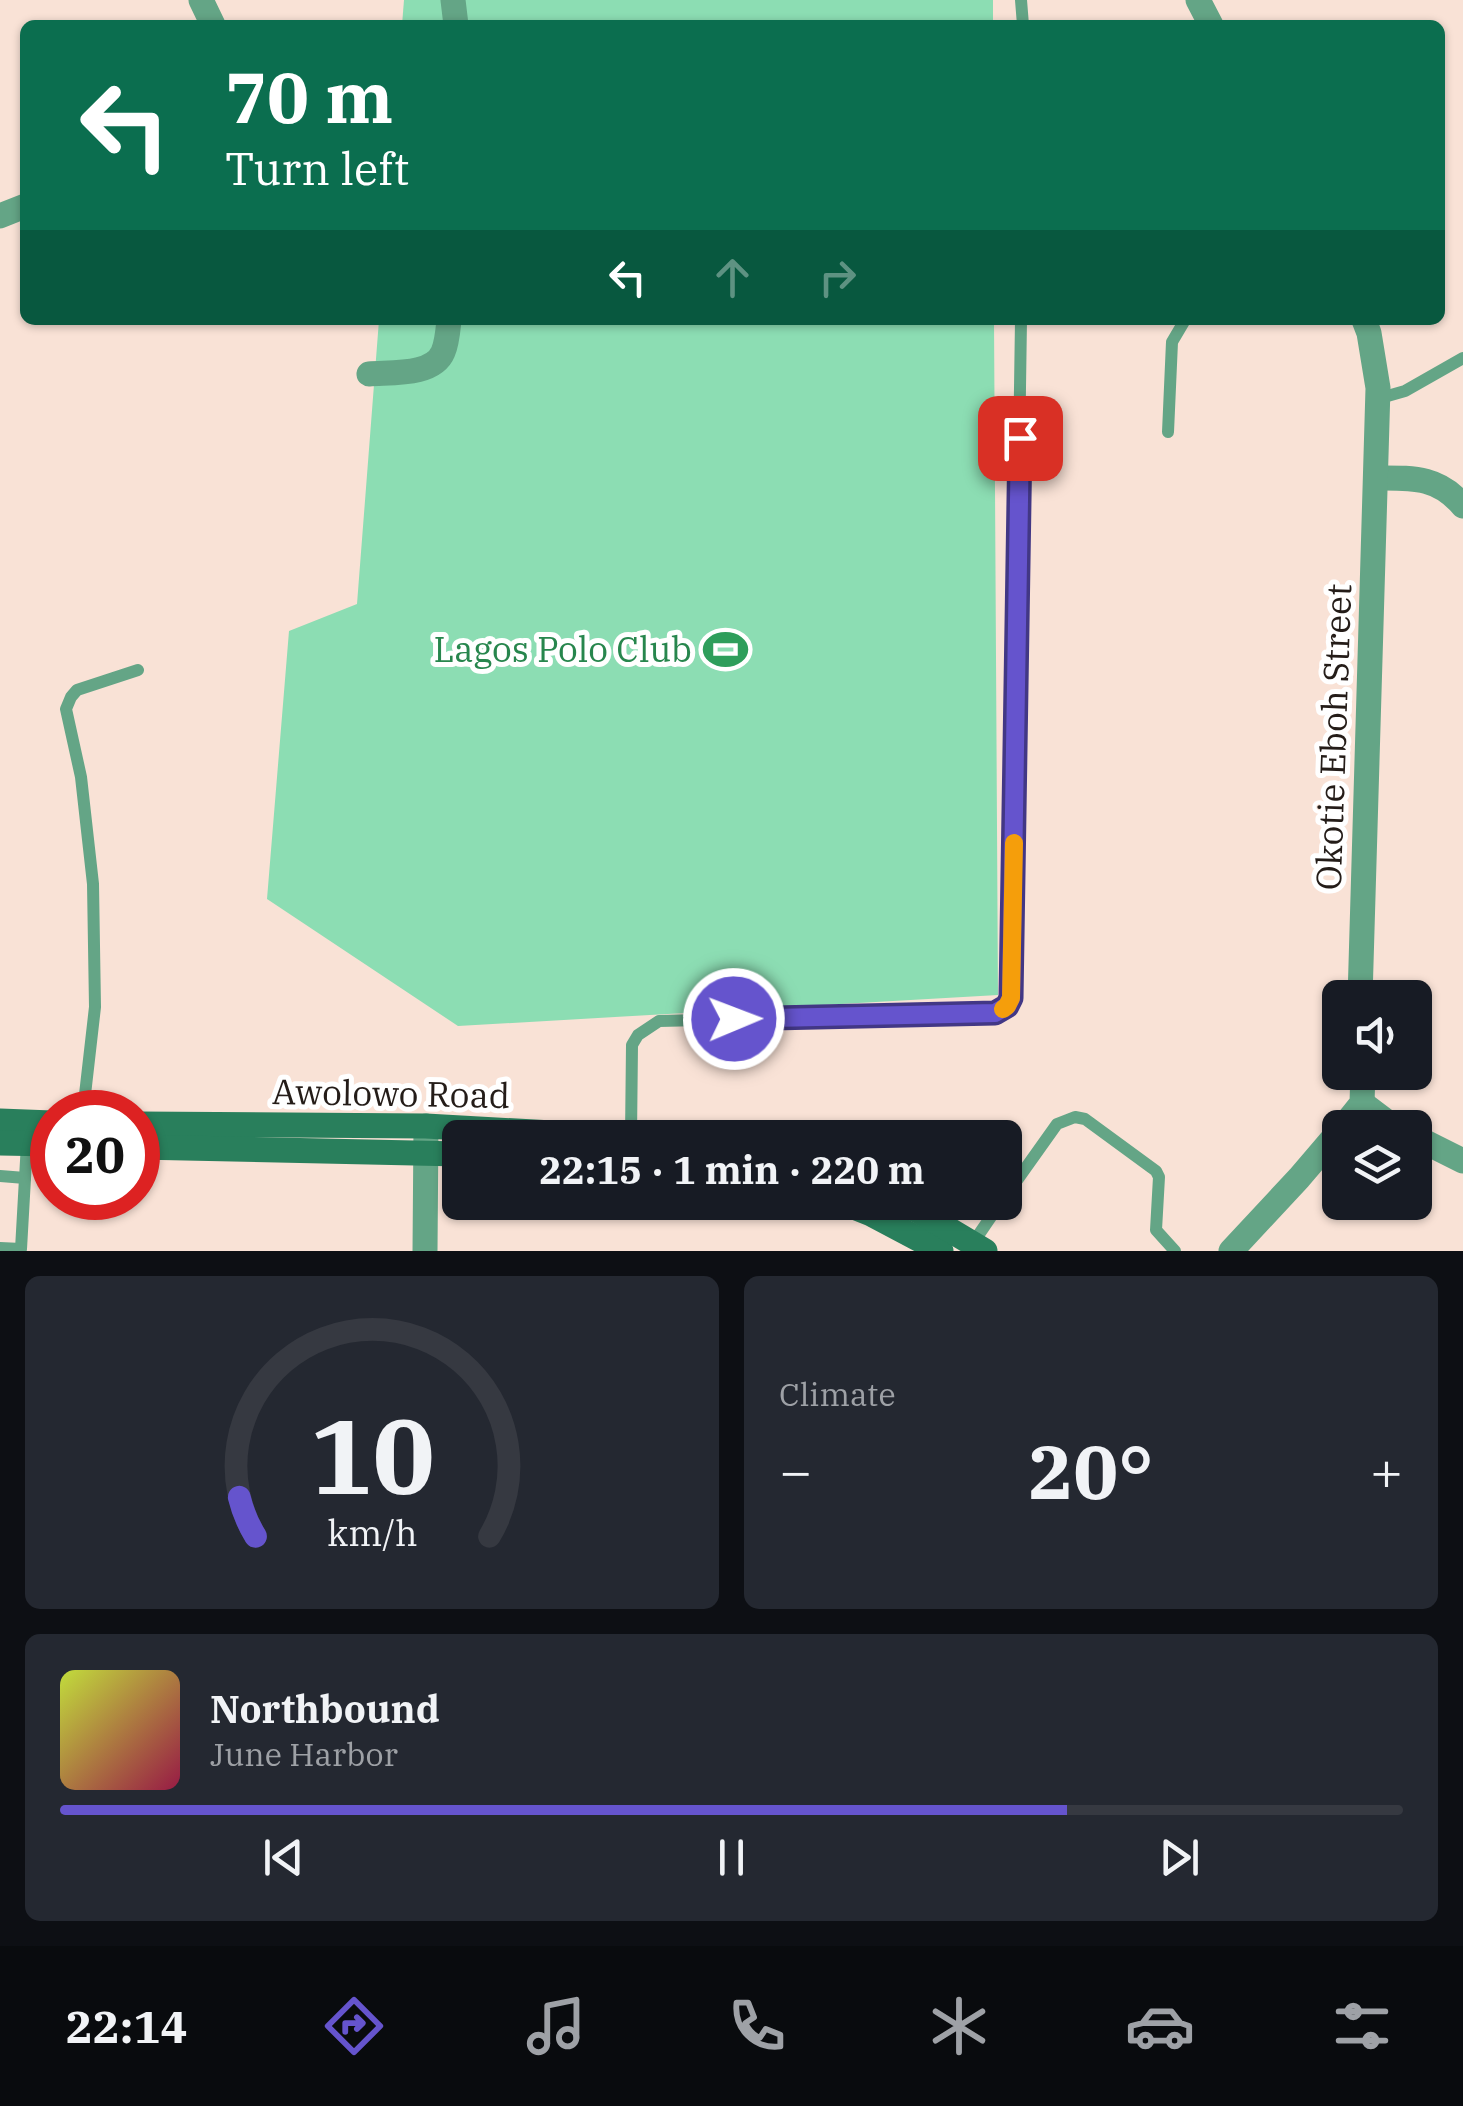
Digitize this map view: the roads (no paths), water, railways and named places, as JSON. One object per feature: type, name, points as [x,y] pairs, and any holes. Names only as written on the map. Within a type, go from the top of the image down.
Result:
[{"type":"main road","points":[[0,1121],[30,1130]]},
{"type":"main road","name":"Awolowo Road","points":[[160,1124],[442,1127]]},
{"type":"main road","points":[[0,1144],[30,1136]]},
{"type":"main road","name":"Awolowo Road","points":[[160,1148],[442,1155]]},
{"type":"main road","points":[[882,1220],[941,1251]]},
{"type":"main road","points":[[933,1220],[979,1247]]},
{"type":"street","points":[[370,374],[432,366],[442,355],[448,325]]},
{"type":"street","name":"Okotie Eboh Street","points":[[1361,980],[1377,399],[1366,325]]},
{"type":"street","points":[[1376,478],[1410,478],[1437,484],[1463,506]]},
{"type":"street","points":[[1356,1110],[1362,1103],[1363,1090]]},
{"type":"street","points":[[1362,1103],[1371,1110]]},
{"type":"street","points":[[425,1251],[426,1126]]},
{"type":"street","points":[[1432,1146],[1463,1161]]},
{"type":"street","points":[[1231,1251],[1322,1151]]},
{"type":"lane","points":[[635,1120],[632,1045],[638,1035],[659,1020],[995,1013],[1007,1006],[1011,998],[1021,325]]},
{"type":"lane","points":[[1168,432],[1172,342],[1182,325]]},
{"type":"lane","points":[[1377,399],[1405,392],[1463,358]]},
{"type":"lane","points":[[86,1090],[95,1007],[93,884],[81,777],[66,709],[70,696],[78,690],[138,670]]},
{"type":"lane","points":[[1022,1172],[1057,1124],[1075,1116],[1086,1119],[1156,1172],[1156,1230],[1176,1251]]},
{"type":"lane","points":[[0,1248],[21,1249],[25,1178],[30,1163]]},
{"type":"lane","points":[[0,1176],[25,1178]]},
{"type":"lane","points":[[979,1247],[993,1220]]},
{"type":"place","name":"Lagos Polo Club","points":[[725,649]]}]
